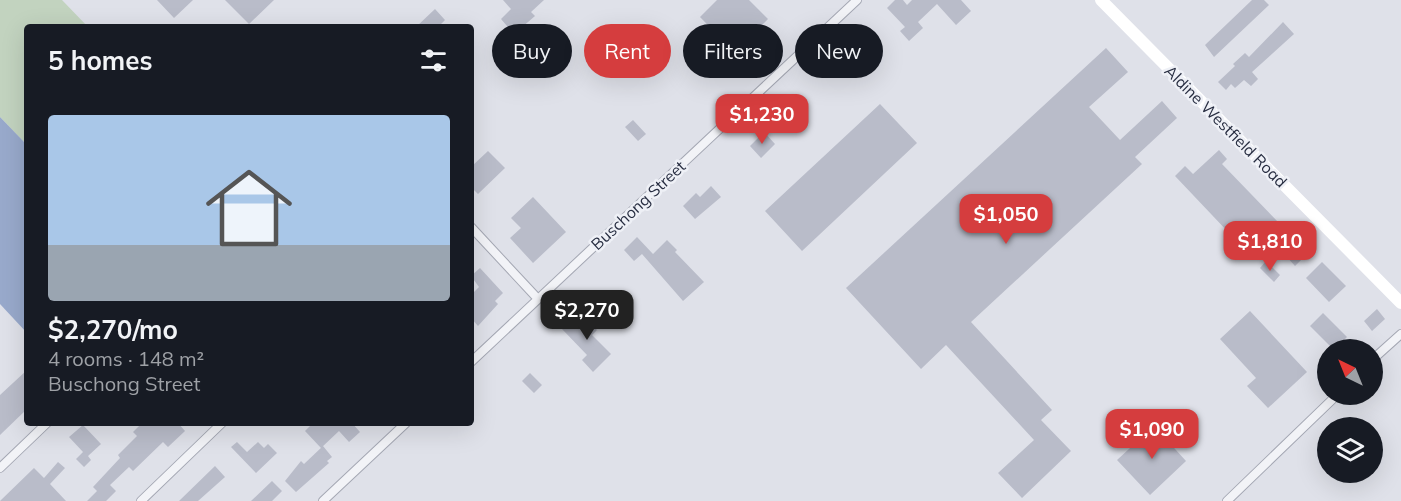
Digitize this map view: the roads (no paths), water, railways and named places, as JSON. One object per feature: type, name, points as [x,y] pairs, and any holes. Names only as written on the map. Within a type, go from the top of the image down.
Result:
[{"type":"main road","name":"Aldine Westfield Road","points":[[1101,0],[1401,303]]},
{"type":"street","name":"Buschong Street","points":[[474,359],[857,0]]},
{"type":"street","points":[[474,230],[538,299]]},
{"type":"street","points":[[1383,350],[1401,334]]},
{"type":"street","points":[[1227,501],[1327,405]]},
{"type":"street","points":[[0,468],[44,426]]},
{"type":"street","points":[[141,501],[219,426]]},
{"type":"street","points":[[323,501],[403,426]]},
{"type":"water","points":[[0,117],[24,142],[24,330],[0,304]]}]
